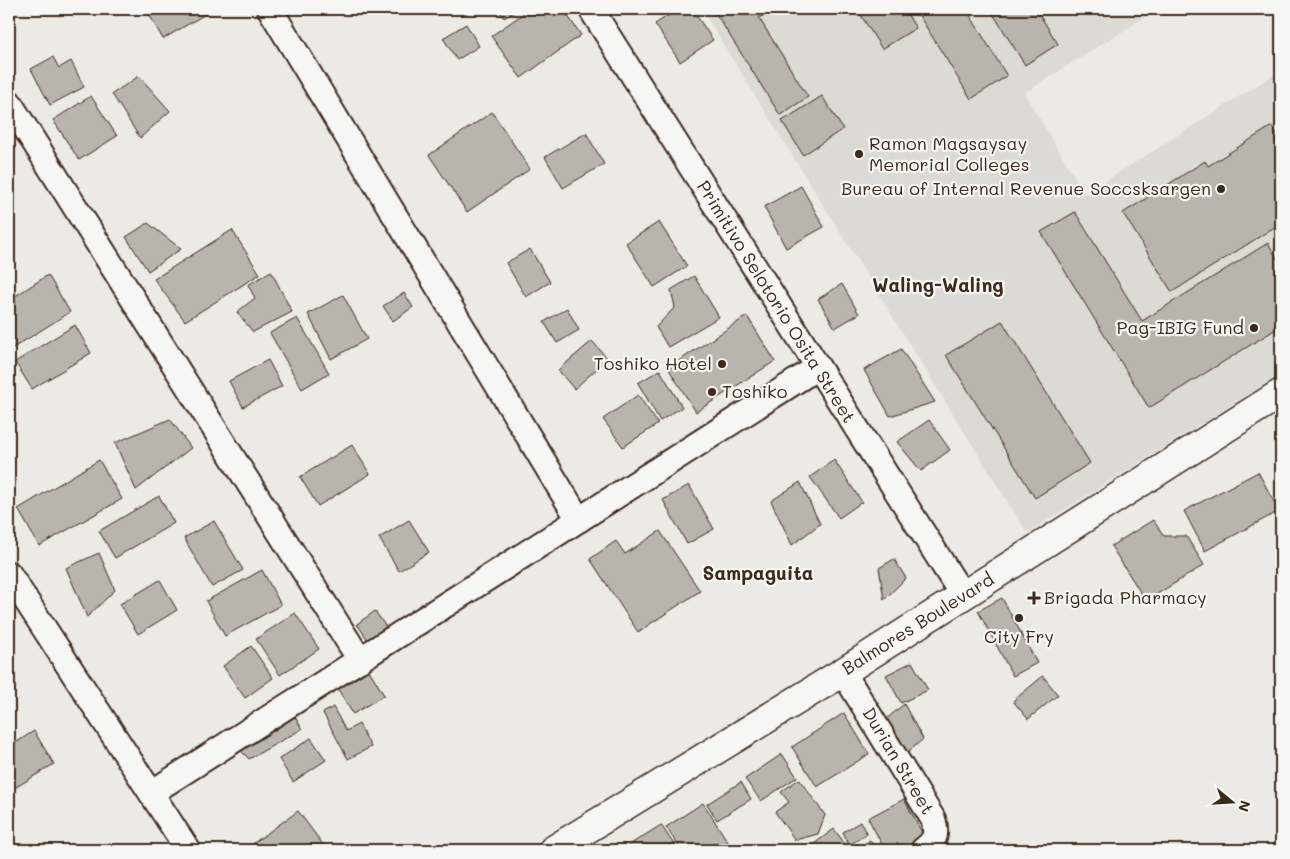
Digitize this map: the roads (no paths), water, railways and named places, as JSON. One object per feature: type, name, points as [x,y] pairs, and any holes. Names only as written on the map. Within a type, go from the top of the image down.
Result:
[{"type":"main road","name":"Balmores Boulevard","points":[[564,847],[1281,394]]},
{"type":"street","points":[[270,9],[579,520]]},
{"type":"street","name":"Primitivo Selotorio Osita Street","points":[[590,9],[962,596]]},
{"type":"street","points":[[9,102],[360,660]]},
{"type":"street","points":[[151,794],[818,367]]},
{"type":"street","points":[[9,574],[188,850]]},
{"type":"street","name":"Durian Street","points":[[843,672],[934,819],[936,827],[935,837],[931,844],[923,850]]},
{"type":"place","name":"Ramon Magsaysay Memorial Colleges","points":[[859,154]]},
{"type":"place","name":"Bureau of Internal Revenue Soccsksargen","points":[[1221,189]]},
{"type":"place","name":"Pag-IBIG Fund","points":[[1254,328]]},
{"type":"place","name":"Toshiko Hotel","points":[[722,364]]},
{"type":"place","name":"Toshiko","points":[[712,392]]},
{"type":"place","name":"Brigada Pharmacy","points":[[1034,598]]},
{"type":"place","name":"City Fry","points":[[1019,618]]},
{"type":"district","name":"Waling-Waling","points":[[938,285]]},
{"type":"district","name":"Sampaguita","points":[[758,573]]}]
